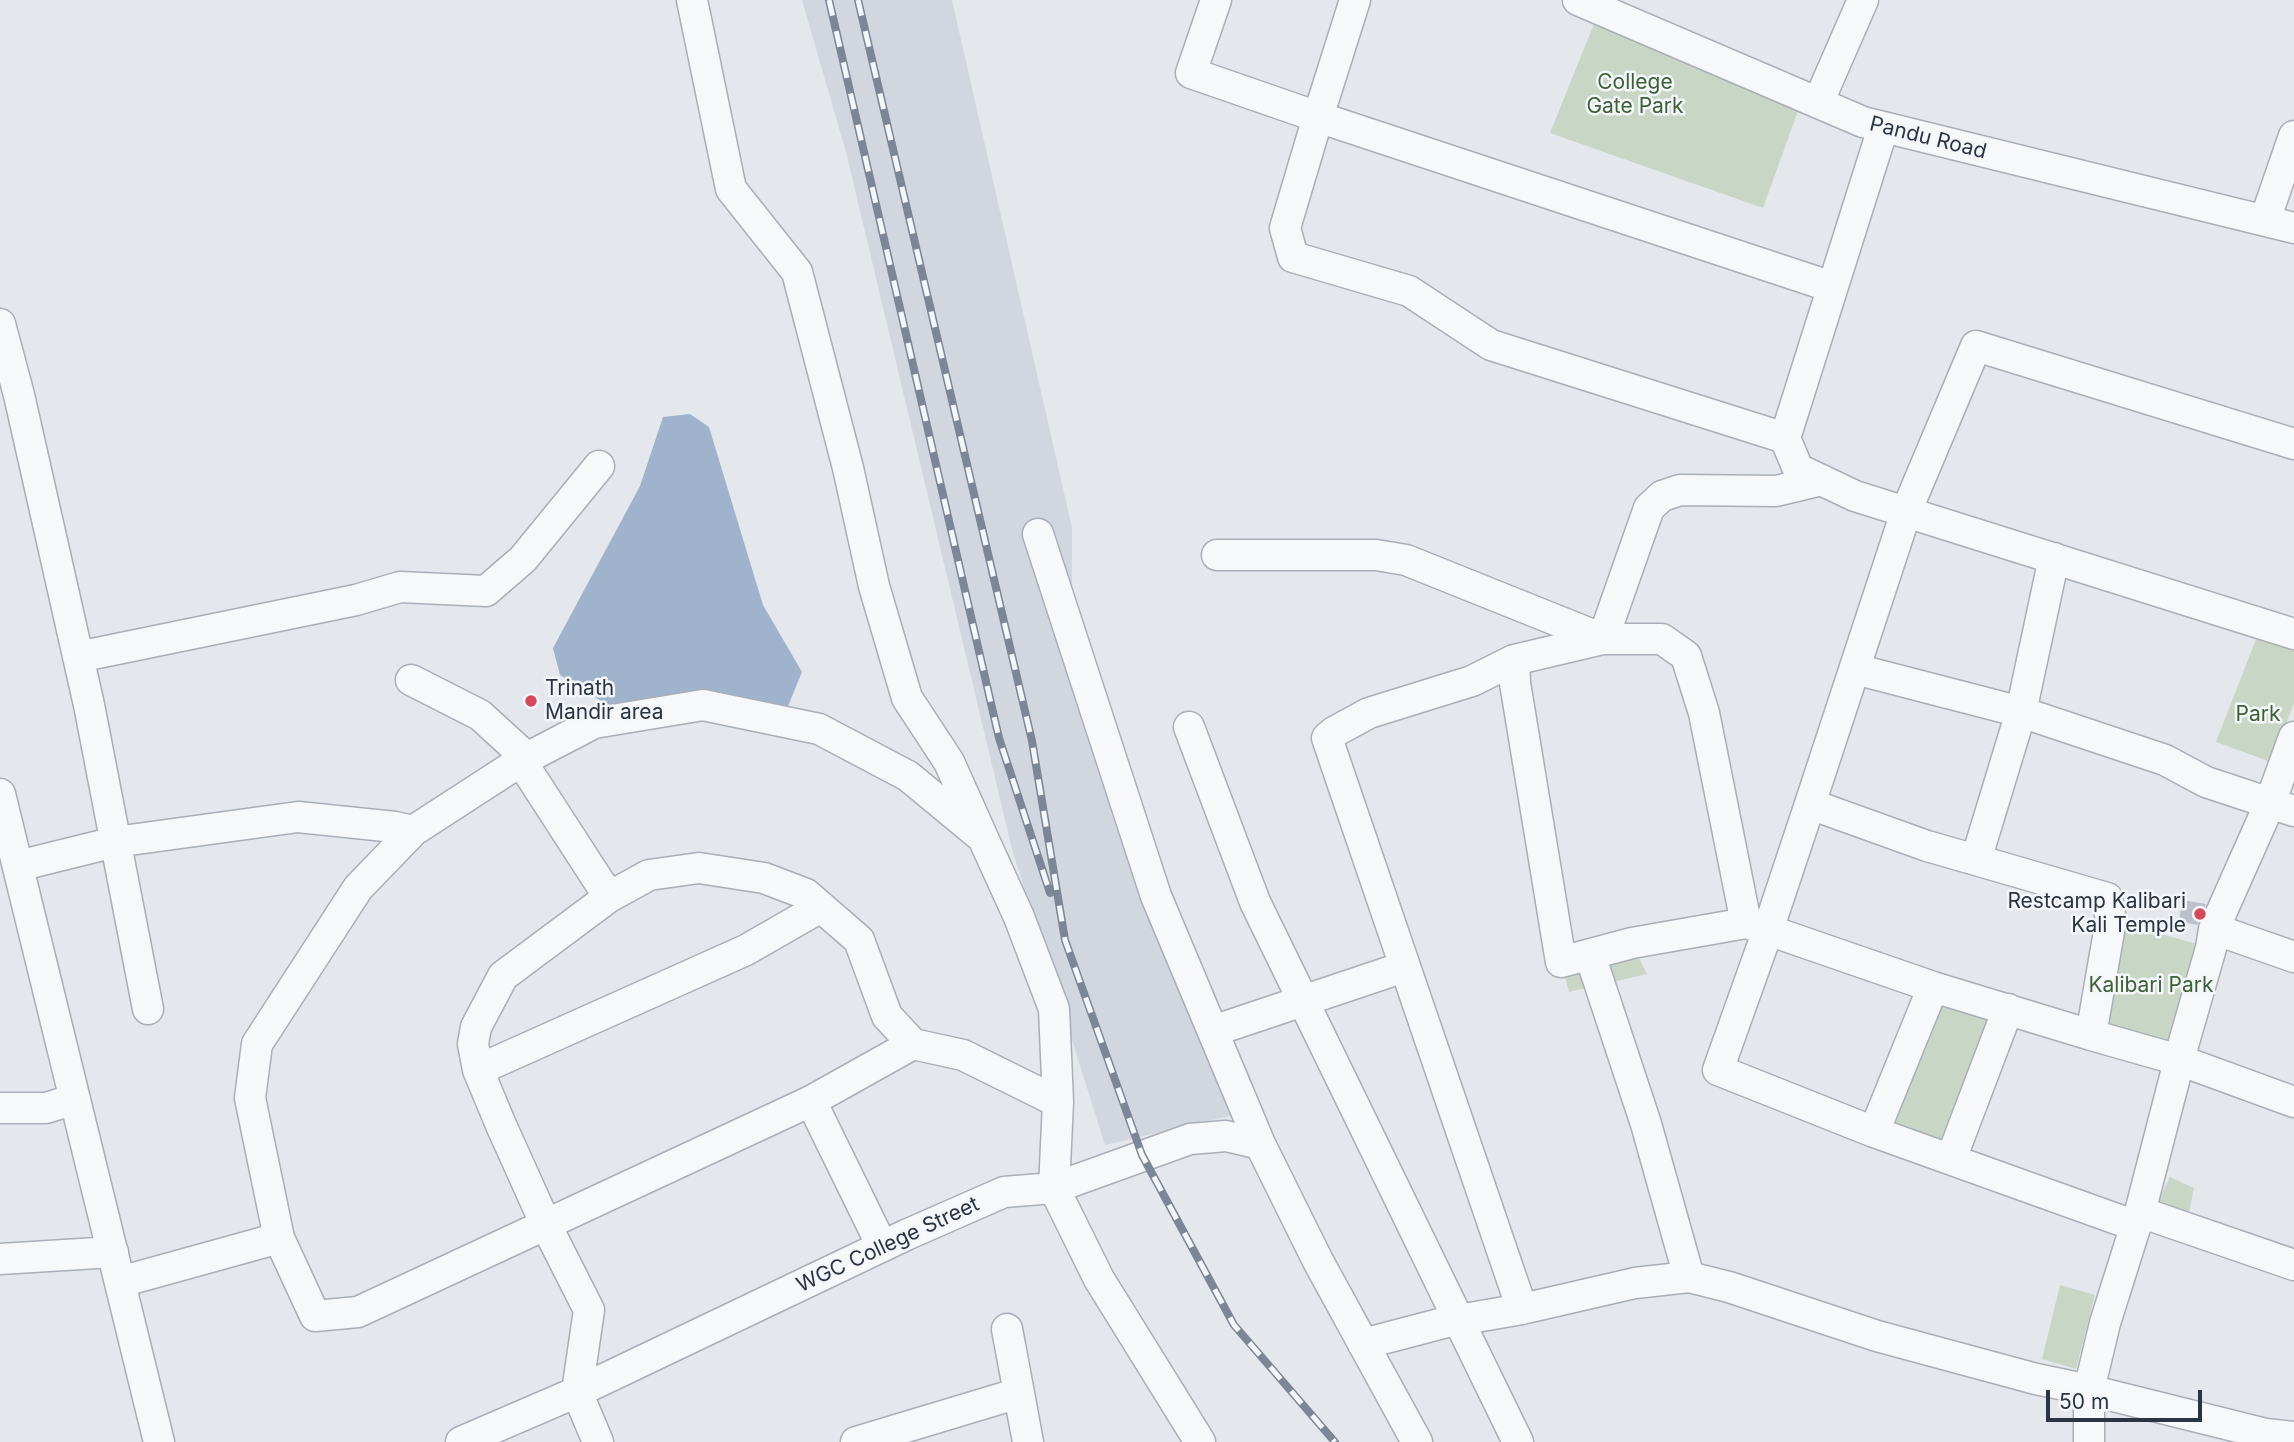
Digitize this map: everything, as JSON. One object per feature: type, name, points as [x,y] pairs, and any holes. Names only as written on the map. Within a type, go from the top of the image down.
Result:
[{"type":"street","points":[[692,0],[731,189],[797,272],[848,468],[874,586],[907,698],[949,762],[1019,917],[1054,1009],[1058,1102],[1054,1188],[1099,1279],[1200,1442]]},
{"type":"street","points":[[1216,0],[1191,73],[1832,287]]},
{"type":"street","points":[[1355,0],[1285,228],[1293,257],[1409,291],[1491,345],[1785,438]]},
{"type":"street","name":"Pandu Road","points":[[1578,0],[1863,122],[2294,228]]},
{"type":"street","points":[[1818,103],[1863,0]]},
{"type":"street","points":[[1883,128],[1785,438],[1798,469],[1855,496],[2294,634]]},
{"type":"street","points":[[2265,220],[2294,136]]},
{"type":"street","points":[[0,324],[19,395],[78,657],[148,1009]]},
{"type":"street","points":[[2294,444],[1976,346],[1906,512],[1810,804],[1757,926],[1718,1070],[1874,1132],[1951,1159],[2138,1219],[2294,1265]]},
{"type":"street","points":[[78,657],[356,600],[400,587],[486,591],[523,559],[599,466]]},
{"type":"street","points":[[1603,639],[1649,508],[1662,495],[1680,490],[1776,491],[1822,480]]},
{"type":"street","points":[[1038,534],[1156,896],[1260,1144],[1318,1261],[1417,1442]]},
{"type":"street","points":[[1217,555],[1376,555],[1406,560],[1603,639]]},
{"type":"street","points":[[1976,860],[2021,712],[2054,558]]},
{"type":"street","points":[[1522,1309],[1327,738],[1369,713],[1472,681],[1514,660],[1603,639],[1662,639],[1686,656],[1704,713],[1757,926]]},
{"type":"street","points":[[1514,660],[1515,683],[1561,962],[1632,943],[1757,926],[1933,987],[2179,1060],[2294,1102]]},
{"type":"street","points":[[1855,669],[2021,712],[2165,760],[2206,782],[2282,807]]},
{"type":"street","points":[[411,680],[480,715],[524,760],[609,897]]},
{"type":"street","points":[[914,1044],[811,1101],[358,1312],[315,1316],[279,1238],[250,1098],[257,1044],[358,888],[413,831],[524,760],[594,723],[703,705],[819,729],[908,776],[984,838]]},
{"type":"street","points":[[1189,727],[1255,902],[1518,1442]]},
{"type":"street","points":[[2089,1442],[2089,1390],[2105,1323],[2138,1219],[2214,929],[2282,807],[2294,737]]},
{"type":"street","points":[[0,794],[159,1442]]},
{"type":"street","points":[[1810,804],[1927,846],[2107,898],[2111,920],[2091,1035]]},
{"type":"street","points":[[18,866],[115,842],[298,817],[413,831]]},
{"type":"street","points":[[598,1442],[577,1392],[589,1310],[546,1225],[478,1070],[473,1044],[476,1027],[503,976],[609,897],[649,875],[699,868],[764,878],[806,894],[859,940],[887,1016],[914,1044],[963,1055],[1058,1102]]},
{"type":"street","points":[[478,1070],[746,950],[821,907]]},
{"type":"street","points":[[2214,929],[2294,957]]},
{"type":"street","points":[[1590,955],[1646,1124],[1689,1277]]},
{"type":"street","points":[[1213,1031],[1404,967]]},
{"type":"street","points":[[1874,1132],[1933,987]]},
{"type":"street","points":[[1951,1159],[2008,1009]]},
{"type":"street","points":[[0,1108],[46,1108],[75,1099]]},
{"type":"street","points":[[811,1101],[883,1246]]},
{"type":"street","name":"WGC College Street","points":[[461,1442],[577,1392],[883,1246],[1004,1192],[1054,1188],[1190,1139],[1226,1136],[1260,1144]]},
{"type":"street","points":[[120,1282],[279,1238]]},
{"type":"street","points":[[0,1259],[113,1252]]},
{"type":"street","points":[[1363,1344],[1459,1320],[1522,1309],[1635,1283],[1689,1277],[1729,1287],[1877,1336],[2266,1434],[2294,1437]]},
{"type":"street","points":[[1007,1329],[1028,1442]]},
{"type":"street","points":[[856,1442],[1019,1393]]},
{"type":"shaded area","points":[[802,0],[952,0],[1072,528],[1072,648],[1238,1114],[1105,1145],[1012,849],[846,152]]},
{"type":"green space","name":"College Gate Park","points":[[1600,9],[1803,97],[1763,208],[1550,133]]},
{"type":"green space","name":"Park","points":[[2258,634],[2294,645],[2294,703],[2271,762],[2216,742]]},
{"type":"green space","name":"Kalibari Park","points":[[2111,920],[2211,948],[2179,1060],[2099,1037]]},
{"type":"green space","points":[[1633,946],[1647,974],[1569,992],[1562,965]]},
{"type":"green space","points":[[1941,998],[1995,1017],[1946,1149],[1884,1131]]},
{"type":"green space","points":[[2170,1177],[2194,1188],[2187,1222],[2154,1210]]},
{"type":"green space","points":[[2060,1285],[2095,1295],[2076,1369],[2042,1359]]},
{"type":"water","points":[[690,414],[709,427],[763,605],[802,672],[786,711],[617,711],[560,675],[553,648],[640,486],[663,417]]},
{"type":"building","points":[[2182,900],[2206,904],[2197,925],[2179,921]]},
{"type":"railway","points":[[829,0],[999,738],[1050,893]]},
{"type":"railway","points":[[858,0],[1032,741],[1065,940],[1142,1155],[1234,1325],[1335,1442]]},
{"type":"place","name":"Trinath Mandir area","points":[[531,701]]},
{"type":"place","name":"Restcamp Kalibari Kali Temple","points":[[2200,914]]}]
